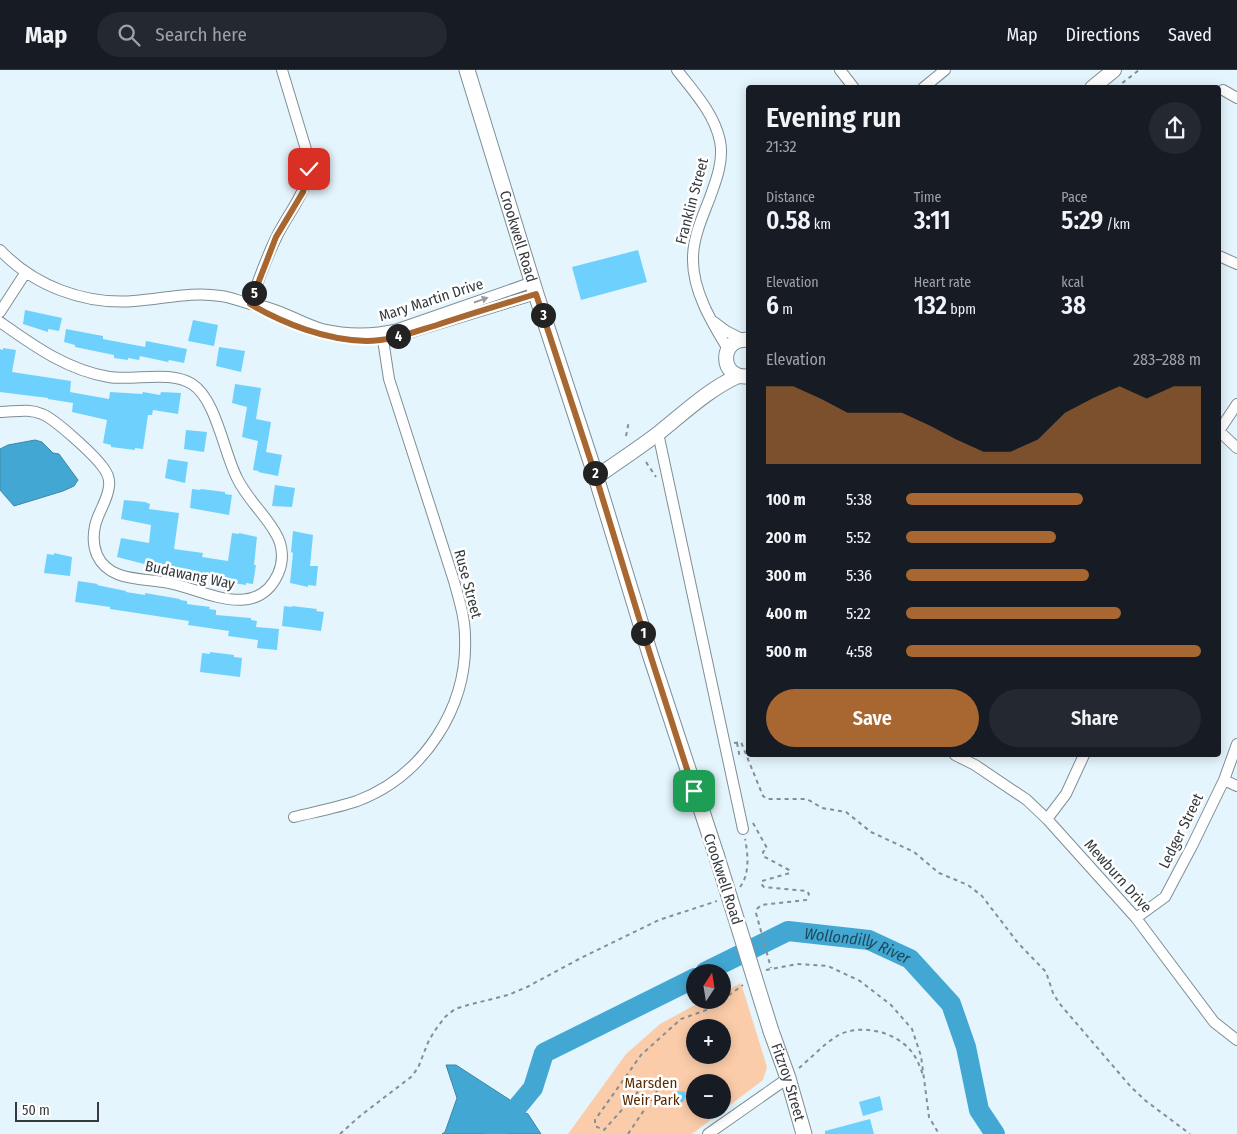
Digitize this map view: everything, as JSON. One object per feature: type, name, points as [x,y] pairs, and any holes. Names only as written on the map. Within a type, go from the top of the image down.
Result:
[{"type":"main road","name":"Crookwell Road","points":[[467,70],[534,288],[596,477],[650,654],[716,854],[771,1031]]},
{"type":"main road","name":"Fitzroy Street","points":[[771,1031],[788,1078],[804,1134]]},
{"type":"street","points":[[250,304],[276,237],[303,192],[309,169],[306,147],[282,70]]},
{"type":"street","name":"Franklin Street","points":[[677,70],[705,106],[715,126],[720,143],[721,160],[718,179],[696,238],[693,258],[695,279],[727,356]]},
{"type":"street","points":[[840,70],[852,85]]},
{"type":"street","points":[[927,85],[944,70]]},
{"type":"street","points":[[1096,85],[1114,70]]},
{"type":"street","points":[[1223,90],[1237,98]]},
{"type":"street","name":"Mary Martin Drive","points":[[0,250],[26,272],[51,286],[93,300],[113,302],[135,301],[201,294],[223,296],[270,308],[322,329],[350,334],[383,336],[534,288]]},
{"type":"street","points":[[1221,257],[1237,264]]},
{"type":"street","points":[[0,312],[26,272]]},
{"type":"street","points":[[711,320],[726,331],[746,340]]},
{"type":"street","name":"Budawang Way","points":[[0,322],[53,358],[87,372],[122,378],[172,377],[194,385],[208,403],[227,456],[241,486],[276,534],[282,554],[274,582],[259,595],[250,599],[231,601],[173,584],[125,577],[110,571],[99,558],[94,545],[95,525],[109,487],[109,480],[103,467],[62,427],[43,414],[25,410],[0,412]]},
{"type":"street","name":"Ruse Street","points":[[294,817],[357,800],[387,786],[410,768],[432,745],[449,717],[460,690],[465,662],[465,636],[462,612],[389,379],[383,336]]},
{"type":"street","points":[[713,390],[734,342],[746,340]]},
{"type":"street","points":[[727,356],[730,370],[744,376]]},
{"type":"street","points":[[596,477],[658,433],[724,382],[744,376]]},
{"type":"street","points":[[1221,428],[1237,404]]},
{"type":"street","points":[[658,433],[743,829]]},
{"type":"street","points":[[1221,433],[1237,448]]},
{"type":"street","name":"Ledger Street","points":[[1136,918],[1165,897],[1224,780],[1237,744]]},
{"type":"street","name":"Mewburn Drive","points":[[958,757],[975,765],[1027,800],[1047,819],[1136,918],[1214,1022],[1237,1040]]},
{"type":"street","points":[[1047,819],[1066,794],[1083,757]]},
{"type":"street","points":[[1224,780],[1237,786]]},
{"type":"street","points":[[708,1134],[788,1078]]},
{"type":"path","points":[[1120,85],[1139,70]]},
{"type":"path","points":[[626,436],[629,420]]},
{"type":"path","points":[[646,462],[660,484]]},
{"type":"path","points":[[725,745],[741,742],[746,754]]},
{"type":"path","points":[[737,743],[740,761]]},
{"type":"path","points":[[747,757],[763,796],[767,799],[793,798],[807,800],[822,808],[846,812],[871,832],[908,849],[939,873],[968,885],[982,896],[1018,943],[1046,972],[1053,993],[1059,1003],[1131,1087],[1146,1101],[1190,1134]]},
{"type":"path","points":[[751,816],[767,848],[763,852],[763,856],[789,870],[790,873],[762,881],[761,884],[764,887],[807,891],[809,894],[806,900],[761,905],[757,909],[756,913],[772,968]]},
{"type":"path","points":[[737,891],[742,885],[747,870],[743,829]]},
{"type":"path","points":[[340,1134],[360,1116],[411,1077],[418,1068],[436,1028],[445,1017],[456,1010],[521,990],[659,920],[717,901]]},
{"type":"path","points":[[765,970],[797,964],[828,966],[860,981],[891,1005],[912,1029],[921,1056],[930,1117],[939,1134]]},
{"type":"path","points":[[731,994],[744,985]]},
{"type":"path","points":[[628,1134],[657,1091],[656,1086],[651,1082],[644,1085],[604,1130],[595,1126],[595,1120],[641,1055],[681,1019],[709,1009]]},
{"type":"path","points":[[788,1078],[838,1036],[859,1030],[879,1031],[893,1037],[910,1049],[918,1062],[924,1079]]},
{"type":"green space","name":"Marsden Weir Park","points":[[741,983],[767,1067],[763,1080],[731,1104],[731,1074],[686,1074],[686,1119],[712,1119],[692,1134],[568,1134],[626,1054],[660,1024],[688,1009],[731,1009],[731,988]]},
{"type":"water","points":[[35,440],[42,442],[53,453],[59,454],[78,480],[74,486],[63,491],[14,506],[0,490],[0,449],[8,445]]},
{"type":"water","points":[[446,1065],[456,1065],[510,1100],[515,1109],[528,1114],[541,1134],[442,1134],[445,1132],[457,1098]]},
{"type":"building","points":[[638,250],[647,282],[581,300],[572,267]]},
{"type":"building","points":[[25,310],[62,318],[59,331],[48,329],[48,332],[23,324]]},
{"type":"building","points":[[193,320],[218,325],[214,346],[188,341]]},
{"type":"building","points":[[66,329],[103,336],[103,339],[145,347],[146,341],[187,349],[184,363],[169,360],[168,362],[140,356],[139,360],[114,358],[114,355],[75,347],[75,345],[64,342]]},
{"type":"building","points":[[219,347],[245,351],[241,372],[216,366]]},
{"type":"building","points":[[3,348],[16,350],[12,372],[71,381],[70,392],[109,399],[110,392],[142,394],[143,392],[160,395],[161,392],[181,393],[178,414],[153,410],[152,415],[148,415],[143,449],[111,447],[111,445],[103,443],[107,420],[72,412],[73,403],[0,392],[0,349],[3,350]]},
{"type":"building","points":[[235,384],[261,388],[256,419],[271,422],[266,452],[282,455],[278,476],[253,470],[258,441],[242,437],[247,407],[232,403]]},
{"type":"building","points":[[186,430],[207,432],[204,452],[184,449]]},
{"type":"building","points":[[168,459],[188,462],[185,483],[165,478]]},
{"type":"building","points":[[275,485],[295,488],[292,507],[272,506]]},
{"type":"building","points":[[192,489],[225,492],[225,494],[232,495],[229,515],[190,508]]},
{"type":"building","points":[[124,500],[145,502],[150,504],[149,509],[179,513],[174,549],[203,553],[202,557],[228,561],[232,533],[257,537],[253,584],[246,583],[246,585],[209,579],[204,577],[204,575],[148,565],[117,557],[121,538],[149,543],[151,525],[121,519]]},
{"type":"building","points":[[293,531],[313,535],[310,566],[318,566],[316,586],[308,585],[308,587],[290,583]]},
{"type":"building","points":[[54,553],[72,557],[70,576],[44,573],[47,554],[54,555]]},
{"type":"building","points":[[78,581],[98,584],[126,592],[180,599],[187,601],[187,604],[210,607],[209,609],[216,610],[216,615],[251,618],[251,620],[257,621],[256,627],[279,629],[277,650],[257,648],[258,640],[228,636],[229,631],[188,625],[189,621],[75,602]]},
{"type":"building","points":[[284,606],[317,609],[316,611],[324,612],[321,631],[282,626]]},
{"type":"building","points":[[210,652],[242,658],[240,677],[200,672],[202,653],[210,654]]},
{"type":"building","points":[[678,1091],[685,1092],[686,1097],[683,1102],[677,1102],[674,1096]]},
{"type":"building","points":[[880,1096],[883,1110],[863,1116],[859,1102]]},
{"type":"building","points":[[870,1119],[874,1134],[825,1134],[825,1131]]},
{"type":"waterway","name":"Wollondilly River","points":[[721,964],[788,931],[869,940],[910,959],[951,1004],[966,1047],[979,1110],[995,1134]]},
{"type":"waterway","name":"Wollondilly River","points":[[495,1134],[533,1088],[544,1053],[686,982]]},
{"type":"route","points":[[309,169],[303,192],[276,237],[250,304],[268,314],[294,325],[321,333],[367,341],[383,340],[536,294],[596,477],[694,791]]}]
